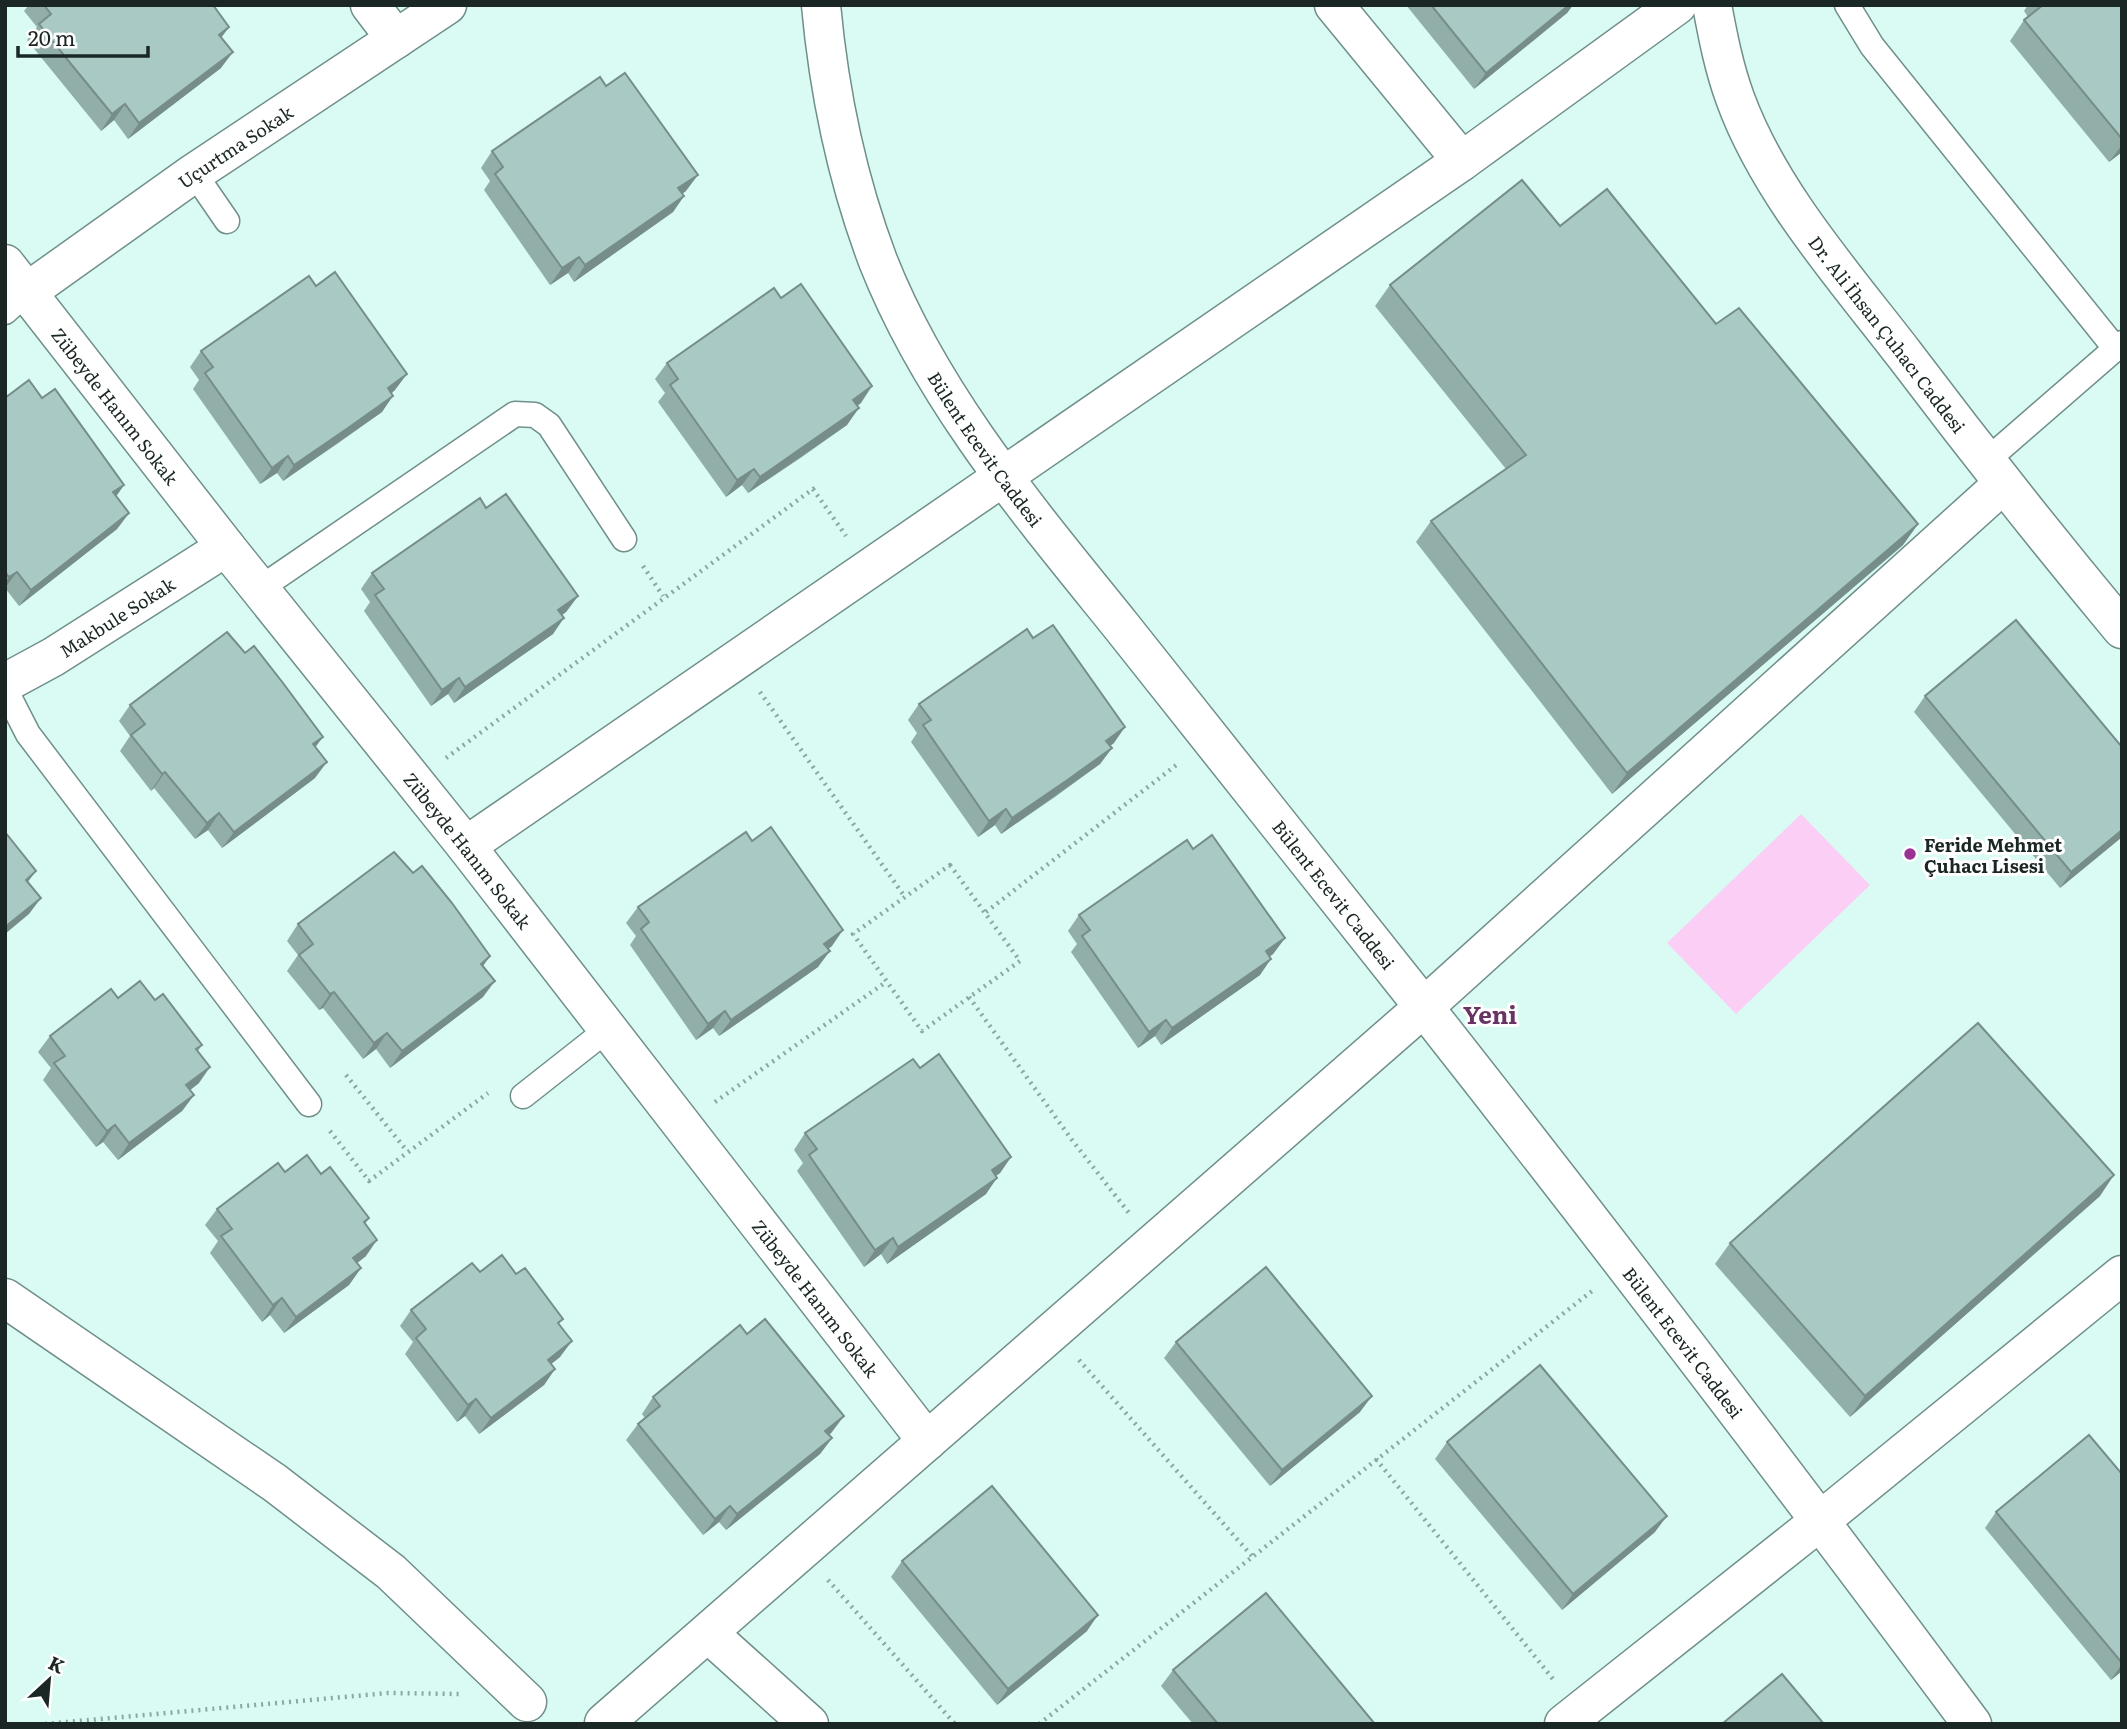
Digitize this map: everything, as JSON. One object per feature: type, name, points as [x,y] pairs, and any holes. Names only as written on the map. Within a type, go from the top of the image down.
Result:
[{"type":"street","points":[[370,5],[396,39]]},
{"type":"street","name":"Uçurtma Sokak","points":[[13,289],[447,5]]},
{"type":"street","name":"Bülent Ecevit Caddesi","points":[[821,5],[829,78],[851,178],[879,263],[918,344],[1003,479],[1424,1007],[1820,1521],[1972,1724]]},
{"type":"street","points":[[1334,5],[1462,161]]},
{"type":"street","points":[[466,846],[1462,161],[1678,5]]},
{"type":"street","name":"Dr. Ali İhsan Çuhacı Caddesi","points":[[1712,5],[1719,43],[1736,100],[1771,169],[1809,230],[1994,473],[2122,629]]},
{"type":"street","name":"Zübeyde Hanım Sokak","points":[[13,289],[226,547],[466,846],[927,1441]]},
{"type":"street","points":[[604,1723],[1424,1007],[1994,473]]},
{"type":"street","name":"Makbule Sokak","points":[[5,683],[53,657],[226,547]]},
{"type":"street","points":[[1571,1718],[1820,1521],[2122,1275]]},
{"type":"street","points":[[5,1298],[275,1483],[391,1572],[527,1702]]},
{"type":"street","points":[[708,1633],[809,1724]]},
{"type":"lane","points":[[1847,5],[1872,46],[2118,345],[1994,473]]},
{"type":"lane","points":[[194,173],[227,221]]},
{"type":"lane","points":[[259,589],[515,414],[535,415],[549,425],[624,540]]},
{"type":"lane","points":[[5,689],[28,734],[309,1104]]},
{"type":"lane","points":[[523,1096],[608,1029]]},
{"type":"path","points":[[414,782],[813,489],[870,570]]},
{"type":"path","points":[[737,661],[905,897]]},
{"type":"path","points":[[986,912],[1210,738]]},
{"type":"path","points":[[950,865],[986,912],[1020,961],[922,1031],[853,934],[950,865]]},
{"type":"path","points":[[682,1125],[886,982]]},
{"type":"path","points":[[970,997],[1072,1140],[1153,1243]]},
{"type":"path","points":[[346,1075],[407,1152]]},
{"type":"path","points":[[309,1104],[369,1181],[496,1087]]},
{"type":"path","points":[[1039,1724],[1624,1266]]},
{"type":"path","points":[[1053,1330],[1252,1556]]},
{"type":"path","points":[[1376,1459],[1571,1718]]},
{"type":"path","points":[[802,1550],[955,1724]]},
{"type":"path","points":[[45,1724],[388,1693],[432,1692],[527,1702]]},
{"type":"shaded area","points":[[1801,814],[1870,885],[1736,1014],[1667,943]]},
{"type":"building","points":[[44,5],[213,5],[229,27],[219,35],[233,52],[139,123],[125,104],[112,114],[71,64],[39,24],[51,14]]},
{"type":"building","points":[[1431,5],[1569,5],[1486,73]]},
{"type":"building","points":[[2043,5],[2122,5],[2122,139],[2024,20]]},
{"type":"building","points":[[625,73],[698,175],[678,188],[684,196],[585,265],[579,257],[562,268],[495,174],[503,167],[492,151],[600,77],[606,86]]},
{"type":"building","points":[[1522,180],[1560,226],[1607,189],[1716,324],[1739,308],[1918,524],[1627,773],[1431,521],[1526,455],[1390,285]]},
{"type":"building","points":[[335,272],[407,374],[388,388],[393,396],[348,428],[294,465],[288,456],[272,468],[205,373],[213,367],[201,351],[309,276],[316,286]]},
{"type":"building","points":[[801,284],[872,386],[853,400],[859,408],[760,477],[754,469],[737,480],[670,385],[678,379],[667,363],[774,288],[781,298]]},
{"type":"building","points":[[29,380],[42,398],[55,389],[124,485],[113,492],[129,513],[31,590],[17,572],[9,577],[5,572],[5,398]]},
{"type":"building","points":[[506,494],[578,596],[558,610],[564,618],[465,687],[459,678],[442,690],[375,595],[384,589],[372,573],[480,498],[486,508]]},
{"type":"building","points":[[2016,620],[2122,747],[2122,830],[2071,872],[1925,696]]},
{"type":"building","points":[[1053,625],[1125,727],[1106,741],[1112,748],[1066,781],[1012,818],[1006,809],[989,821],[923,725],[931,720],[919,704],[1027,629],[1033,638]]},
{"type":"building","points":[[227,632],[245,653],[254,646],[283,683],[323,737],[313,744],[327,762],[234,832],[219,813],[207,823],[131,735],[145,724],[130,705]]},
{"type":"building","points":[[771,827],[843,930],[824,944],[830,951],[731,1020],[725,1011],[708,1024],[641,929],[649,922],[638,907],[746,832],[752,841]]},
{"type":"building","points":[[5,832],[36,871],[26,880],[41,898],[5,927]]},
{"type":"building","points":[[1212,835],[1285,938],[1266,951],[1271,959],[1172,1028],[1166,1020],[1149,1032],[1082,936],[1090,930],[1079,915],[1187,840],[1193,849]]},
{"type":"building","points":[[394,852],[413,873],[422,866],[452,903],[490,956],[481,964],[495,981],[402,1051],[387,1033],[374,1043],[334,992],[330,994],[299,955],[313,944],[298,924]]},
{"type":"building","points":[[140,981],[155,1000],[163,994],[202,1045],[196,1049],[210,1067],[186,1085],[194,1095],[129,1143],[115,1125],[107,1131],[54,1063],[65,1056],[50,1036],[111,989],[118,998]]},
{"type":"building","points":[[1978,1023],[2114,1175],[1865,1396],[1730,1243]]},
{"type":"building","points":[[939,1054],[1011,1157],[992,1170],[997,1178],[898,1247],[893,1238],[875,1250],[809,1155],[817,1149],[805,1133],[913,1059],[920,1068]]},
{"type":"building","points":[[307,1155],[321,1174],[330,1167],[369,1218],[364,1222],[377,1240],[353,1258],[361,1268],[296,1317],[282,1298],[273,1305],[221,1236],[232,1229],[217,1209],[278,1163],[285,1172]]},
{"type":"building","points":[[502,1255],[516,1274],[525,1268],[563,1319],[558,1323],[572,1341],[548,1360],[555,1369],[491,1418],[476,1399],[468,1405],[416,1338],[426,1329],[411,1310],[472,1263],[480,1272]]},
{"type":"building","points":[[1266,1267],[1372,1396],[1282,1470],[1176,1342]]},
{"type":"building","points":[[765,1319],[844,1416],[825,1431],[832,1438],[737,1514],[730,1506],[715,1519],[638,1424],[660,1406],[653,1397],[701,1357],[740,1325],[747,1334]]},
{"type":"building","points":[[1540,1365],[1667,1516],[1573,1594],[1447,1442]]},
{"type":"building","points":[[2089,1435],[2122,1474],[2122,1663],[1996,1512]]},
{"type":"building","points":[[992,1486],[1098,1615],[1008,1689],[902,1561]]},
{"type":"building","points":[[1266,1593],[1375,1724],[1218,1724],[1173,1670]]},
{"type":"building","points":[[1782,1674],[1824,1724],[1722,1724]]},
{"type":"place","name":"Feride Mehmet Çuhacı Lisesi","points":[[1910,854]]},
{"type":"district","name":"Yeni","points":[[1490,1013]]}]
